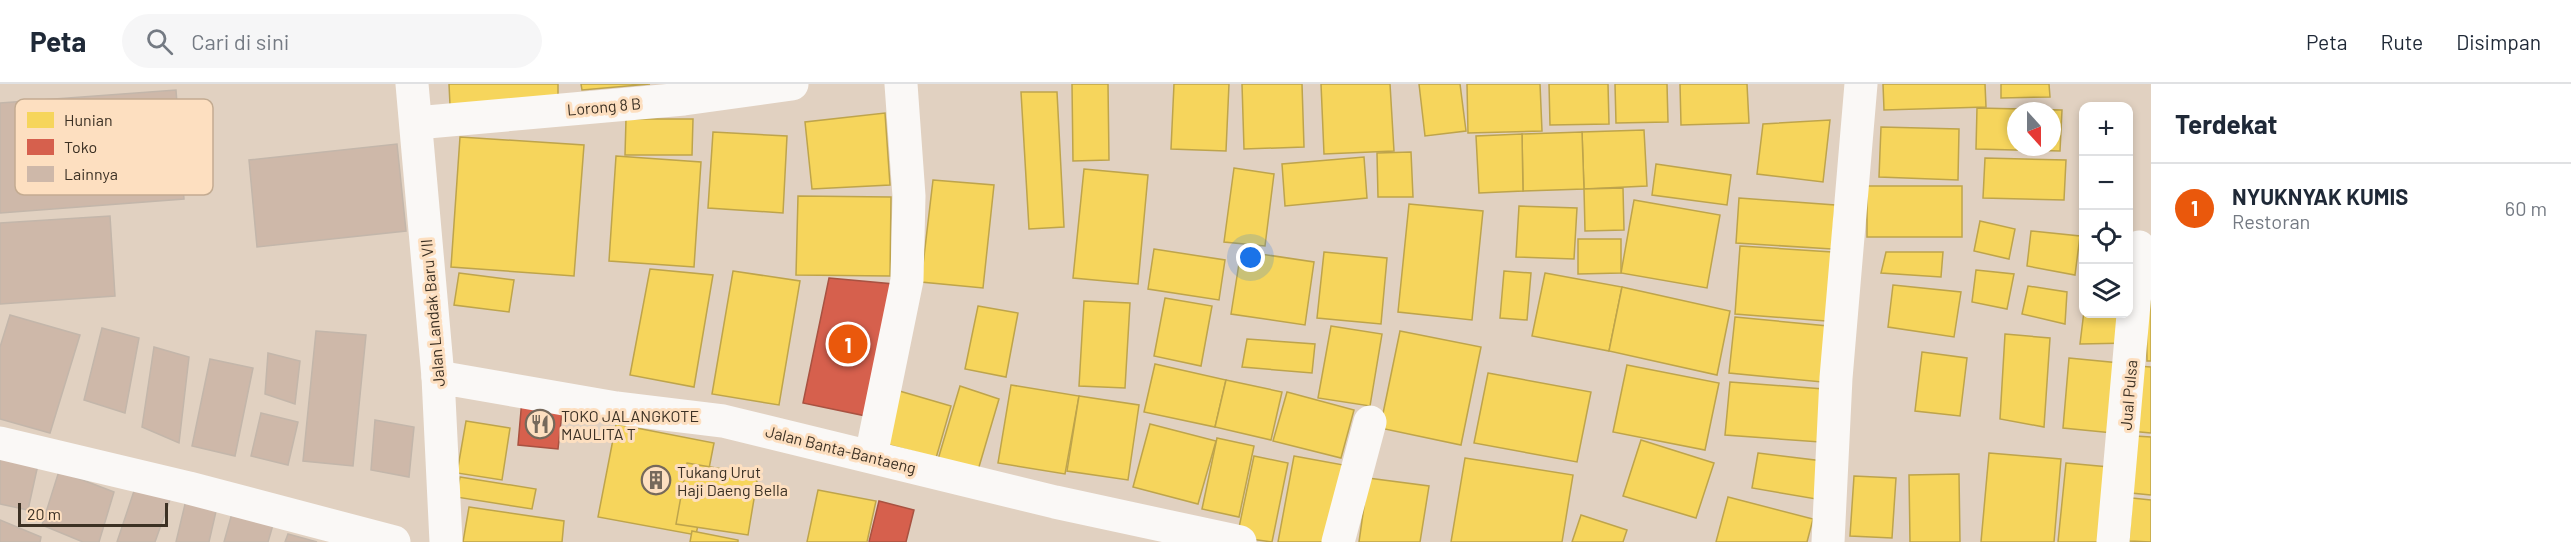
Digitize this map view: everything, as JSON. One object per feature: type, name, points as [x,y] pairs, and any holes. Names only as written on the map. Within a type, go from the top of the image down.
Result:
[{"type":"street","name":"Jalan Landak Baru VII","points":[[412,84],[438,377],[446,542]]},
{"type":"street","name":"Lorong 8 B","points":[[416,123],[684,91],[792,84]]},
{"type":"street","points":[[871,456],[907,280],[909,196],[901,84]]},
{"type":"street","points":[[1828,542],[1836,378],[1861,84]]},
{"type":"street","name":"Jual Pulsa","points":[[2114,542],[2139,247]]},
{"type":"street","name":"Jalan Banta-Bantaeng","points":[[438,377],[616,408],[723,421],[1055,502],[1240,542]]},
{"type":"street","points":[[1338,542],[1370,422]]},
{"type":"street","points":[[0,442],[189,488],[394,542]]},
{"type":"building: Hunian","points":[[449,84],[558,84],[558,100],[450,105]]},
{"type":"building: Hunian","points":[[581,84],[650,84],[582,90]]},
{"type":"building: Hunian","points":[[1072,84],[1108,84],[1109,160],[1073,161]]},
{"type":"building: Hunian","points":[[1174,84],[1229,84],[1226,151],[1171,149]]},
{"type":"building: Hunian","points":[[1242,84],[1302,84],[1304,147],[1244,149]]},
{"type":"building: Hunian","points":[[1321,84],[1390,84],[1394,151],[1324,154]]},
{"type":"building: Hunian","points":[[1419,84],[1460,84],[1466,131],[1425,136]]},
{"type":"building: Hunian","points":[[1467,84],[1540,84],[1542,131],[1468,133]]},
{"type":"building: Hunian","points":[[1549,84],[1608,84],[1609,124],[1550,125]]},
{"type":"building: Hunian","points":[[1615,84],[1667,84],[1668,122],[1616,123]]},
{"type":"building: Hunian","points":[[1680,84],[1747,84],[1749,123],[1681,125]]},
{"type":"building: Hunian","points":[[1883,84],[1985,84],[1986,107],[1884,110]]},
{"type":"building: Hunian","points":[[2001,84],[2049,84],[2050,97],[2001,98]]},
{"type":"building: Hunian","points":[[1021,92],[1057,92],[1064,227],[1029,229]]},
{"type":"building: Hunian","points":[[1977,108],[2007,109],[2007,150],[1976,149]]},
{"type":"building: Hunian","points":[[885,113],[890,185],[812,189],[805,122]]},
{"type":"building: Hunian","points":[[626,119],[693,119],[692,155],[625,155]]},
{"type":"building: Hunian","points":[[1830,120],[1823,182],[1757,174],[1763,124]]},
{"type":"building: Hunian","points":[[1881,127],[1959,129],[1958,180],[1879,177]]},
{"type":"building: Hunian","points":[[1644,130],[1647,186],[1584,189],[1582,132]]},
{"type":"building: Hunian","points":[[713,132],[787,136],[783,213],[708,208]]},
{"type":"building: Hunian","points":[[1582,132],[1584,189],[1523,191],[1522,134]]},
{"type":"building: Hunian","points":[[1522,134],[1523,191],[1479,193],[1476,136]]},
{"type":"building: Hunian","points":[[460,137],[584,145],[574,276],[451,267]]},
{"type":"building: Hunian","points":[[1411,152],[1413,197],[1378,197],[1377,153]]},
{"type":"building: Hunian","points":[[616,156],[701,162],[694,267],[609,261]]},
{"type":"building: Hunian","points":[[1364,157],[1367,198],[1285,206],[1282,164]]},
{"type":"building: Hunian","points":[[1985,158],[2066,160],[2064,200],[1983,198]]},
{"type":"building: Hunian","points":[[1656,164],[1731,175],[1727,205],[1652,195]]},
{"type":"building: Hunian","points":[[1234,168],[1274,174],[1265,246],[1224,242]]},
{"type":"building: Hunian","points":[[1084,169],[1148,175],[1138,284],[1073,278]]},
{"type":"building: Hunian","points":[[933,180],[994,185],[983,288],[921,282]]},
{"type":"building: Hunian","points":[[1867,186],[1962,186],[1962,237],[1867,237]]},
{"type":"building: Hunian","points":[[1623,188],[1624,230],[1585,231],[1584,189]]},
{"type":"building: Hunian","points":[[798,196],[891,197],[890,276],[796,275]]},
{"type":"building: Hunian","points":[[1739,198],[1835,205],[1832,249],[1736,243]]},
{"type":"building: Hunian","points":[[1634,200],[1720,215],[1707,288],[1621,273]]},
{"type":"building: Hunian","points":[[1409,204],[1483,211],[1472,320],[1398,312]]},
{"type":"building: Hunian","points":[[1519,206],[1577,208],[1574,259],[1516,257]]},
{"type":"building: Hunian","points":[[1980,221],[2015,229],[2009,259],[1974,251]]},
{"type":"building: Hunian","points":[[2031,231],[2079,236],[2075,275],[2027,266]]},
{"type":"building: Hunian","points":[[1578,239],[1621,239],[1621,273],[1578,274]]},
{"type":"building: Hunian","points":[[1740,246],[1832,252],[1826,321],[1735,314]]},
{"type":"building: Hunian","points":[[1154,249],[1225,260],[1219,300],[1148,289]]},
{"type":"building: Hunian","points":[[1241,251],[1314,262],[1305,325],[1231,314]]},
{"type":"building: Hunian","points":[[1324,252],[1387,258],[1381,324],[1317,318]]},
{"type":"building: Hunian","points":[[1886,252],[1943,252],[1941,277],[1881,273]]},
{"type":"building: Hunian","points":[[650,269],[713,275],[694,387],[630,375]]},
{"type":"building: Hunian","points":[[1976,270],[2014,274],[2007,309],[1972,302]]},
{"type":"building: Hunian","points":[[733,271],[800,281],[779,405],[712,394]]},
{"type":"building: Hunian","points":[[1504,271],[1531,273],[1527,320],[1500,318]]},
{"type":"building: Hunian","points":[[459,273],[514,280],[509,312],[454,305]]},
{"type":"building: Hunian","points":[[1545,273],[1622,287],[1609,351],[1532,336]]},
{"type":"building: Hunian","points":[[1893,285],[1961,292],[1954,337],[1888,327]]},
{"type":"building: Hunian","points":[[2028,286],[2067,292],[2065,324],[2022,314]]},
{"type":"building: Hunian","points":[[1622,287],[1730,311],[1717,375],[1609,351]]},
{"type":"building: Hunian","points":[[1165,298],[1212,306],[1201,366],[1154,356]]},
{"type":"building: Hunian","points":[[1084,301],[1130,303],[1125,388],[1079,386]]},
{"type":"building: Hunian","points":[[2146,301],[2151,301],[2151,361],[2147,361]]},
{"type":"building: Hunian","points":[[978,306],[1018,313],[1006,377],[965,369]]},
{"type":"building: Hunian","points":[[1735,317],[1828,326],[1822,382],[1729,373]]},
{"type":"building: Hunian","points":[[2083,318],[2128,318],[2130,343],[2080,344]]},
{"type":"building: Hunian","points":[[1331,326],[1382,334],[1370,406],[1318,398]]},
{"type":"building: Hunian","points":[[1400,331],[1481,347],[1461,445],[1380,428]]},
{"type":"building: Hunian","points":[[2005,334],[2050,338],[2044,427],[2000,419]]},
{"type":"building: Hunian","points":[[1247,339],[1315,344],[1312,373],[1242,367]]},
{"type":"building: Hunian","points":[[1922,352],[1967,358],[1960,416],[1915,411]]},
{"type":"building: Hunian","points":[[2069,358],[2120,363],[2113,433],[2063,428]]},
{"type":"building: Hunian","points":[[1155,364],[1226,380],[1215,427],[1144,412]]},
{"type":"building: Hunian","points":[[1627,365],[1719,383],[1705,450],[1613,432]]},
{"type":"building: Hunian","points":[[2138,366],[2151,367],[2151,433],[2130,431]]},
{"type":"building: Hunian","points":[[1488,373],[1591,392],[1577,462],[1474,443]]},
{"type":"building: Hunian","points":[[1226,380],[1282,392],[1271,440],[1215,427]]},
{"type":"building: Hunian","points":[[1730,382],[1824,389],[1820,442],[1725,435]]},
{"type":"building: Hunian","points":[[1011,385],[1079,396],[1065,474],[998,463]]},
{"type":"building: Hunian","points":[[960,386],[999,399],[976,477],[936,466]]},
{"type":"building: Hunian","points":[[896,390],[951,406],[936,458],[882,443]]},
{"type":"building: Hunian","points":[[1287,392],[1354,410],[1341,458],[1273,441]]},
{"type":"building: Hunian","points":[[1079,396],[1139,405],[1128,480],[1067,471]]},
{"type":"building: Hunian","points":[[466,421],[510,428],[502,480],[457,473]]},
{"type":"building: Hunian","name":"Tukang Urut Haji Daeng Bella","points":[[616,424],[714,443],[696,535],[598,517]]},
{"type":"building: Hunian","points":[[1150,424],[1216,441],[1198,504],[1133,487]]},
{"type":"building: Hunian","points":[[2135,436],[2151,437],[2151,495],[2131,493]]},
{"type":"building: Hunian","points":[[1217,438],[1254,446],[1239,517],[1202,509]]},
{"type":"building: Hunian","points":[[1641,440],[1714,463],[1696,518],[1623,496]]},
{"type":"building: Hunian","points":[[1758,453],[1823,461],[1816,499],[1752,488]]},
{"type":"building: Hunian","points":[[1989,453],[2061,459],[2054,542],[1981,542]]},
{"type":"building: Hunian","points":[[1254,456],[1288,463],[1272,542],[1237,537]]},
{"type":"building: Hunian","points":[[1294,456],[1349,466],[1334,542],[1278,542]]},
{"type":"building: Hunian","points":[[1465,458],[1573,475],[1562,542],[1451,542]]},
{"type":"building: Hunian","points":[[687,463],[758,475],[748,535],[676,524]]},
{"type":"building: Hunian","points":[[2066,463],[2120,468],[2113,542],[2058,542]]},
{"type":"building: Hunian","points":[[1959,474],[1960,542],[1910,542],[1909,475]]},
{"type":"building: Hunian","points":[[1854,476],[1896,478],[1892,538],[1850,536]]},
{"type":"building: Hunian","points":[[460,477],[536,489],[532,509],[456,497]]},
{"type":"building: Hunian","points":[[1368,478],[1429,486],[1420,542],[1359,542]]},
{"type":"building: Hunian","points":[[818,490],[876,501],[867,542],[807,542]]},
{"type":"building: Hunian","points":[[1728,497],[1813,519],[1807,542],[1716,542]]},
{"type":"building: Hunian","points":[[2132,498],[2151,500],[2151,542],[2129,541]]},
{"type":"building: Hunian","points":[[469,507],[564,521],[562,542],[463,542]]},
{"type":"building: Hunian","points":[[1581,515],[1627,530],[1623,542],[1572,542]]},
{"type":"building: Hunian","points":[[692,531],[738,540],[738,542],[690,542]]},
{"type":"building: Toko","points":[[829,278],[894,284],[866,416],[803,403]]},
{"type":"building: Toko","name":"TOKO JALANGKOTE MAULITA T","points":[[522,399],[563,403],[558,449],[518,445]]},
{"type":"building: Toko","points":[[879,501],[914,510],[906,542],[869,542]]},
{"type":"building: Lainnya","points":[[176,90],[177,99],[54,99]]},
{"type":"building: Lainnya","points":[[15,102],[15,195],[184,195],[184,199],[0,213],[0,103]]},
{"type":"building: Lainnya","points":[[397,144],[406,231],[257,247],[249,160]]},
{"type":"building: Lainnya","points":[[110,216],[115,296],[0,304],[0,223]]},
{"type":"building: Lainnya","points":[[10,315],[80,335],[50,433],[0,419],[0,347]]},
{"type":"building: Lainnya","points":[[102,328],[139,338],[125,413],[84,400]]},
{"type":"building: Lainnya","points":[[316,331],[366,335],[353,466],[303,461]]},
{"type":"building: Lainnya","points":[[154,347],[189,357],[179,443],[142,427]]},
{"type":"building: Lainnya","points":[[268,353],[300,361],[295,404],[265,394]]},
{"type":"building: Lainnya","points":[[210,359],[253,368],[235,456],[192,446]]},
{"type":"building: Lainnya","points":[[261,413],[298,422],[288,465],[251,456]]},
{"type":"building: Lainnya","points":[[375,420],[414,427],[409,477],[371,470]]},
{"type":"building: Lainnya","points":[[0,452],[39,460],[28,510],[0,504]]},
{"type":"building: Lainnya","points":[[59,471],[114,492],[99,542],[83,542],[42,525]]},
{"type":"building: Lainnya","points":[[138,479],[173,491],[155,542],[117,542]]},
{"type":"building: Lainnya","points":[[186,500],[217,507],[209,542],[176,542]]},
{"type":"building: Lainnya","points":[[234,506],[275,518],[268,542],[224,542]]},
{"type":"building: Lainnya","points":[[0,520],[41,537],[40,542],[0,542]]},
{"type":"building: Lainnya","points":[[288,534],[317,542],[285,542]]},
{"type":"place","name":"NYUKNYAK KUMIS","points":[[848,344]]},
{"type":"place","name":"TOKO JALANGKOTE MAULITA T","points":[[540,424]]},
{"type":"place","name":"Tukang Urut Haji Daeng Bella","points":[[656,480]]}]
